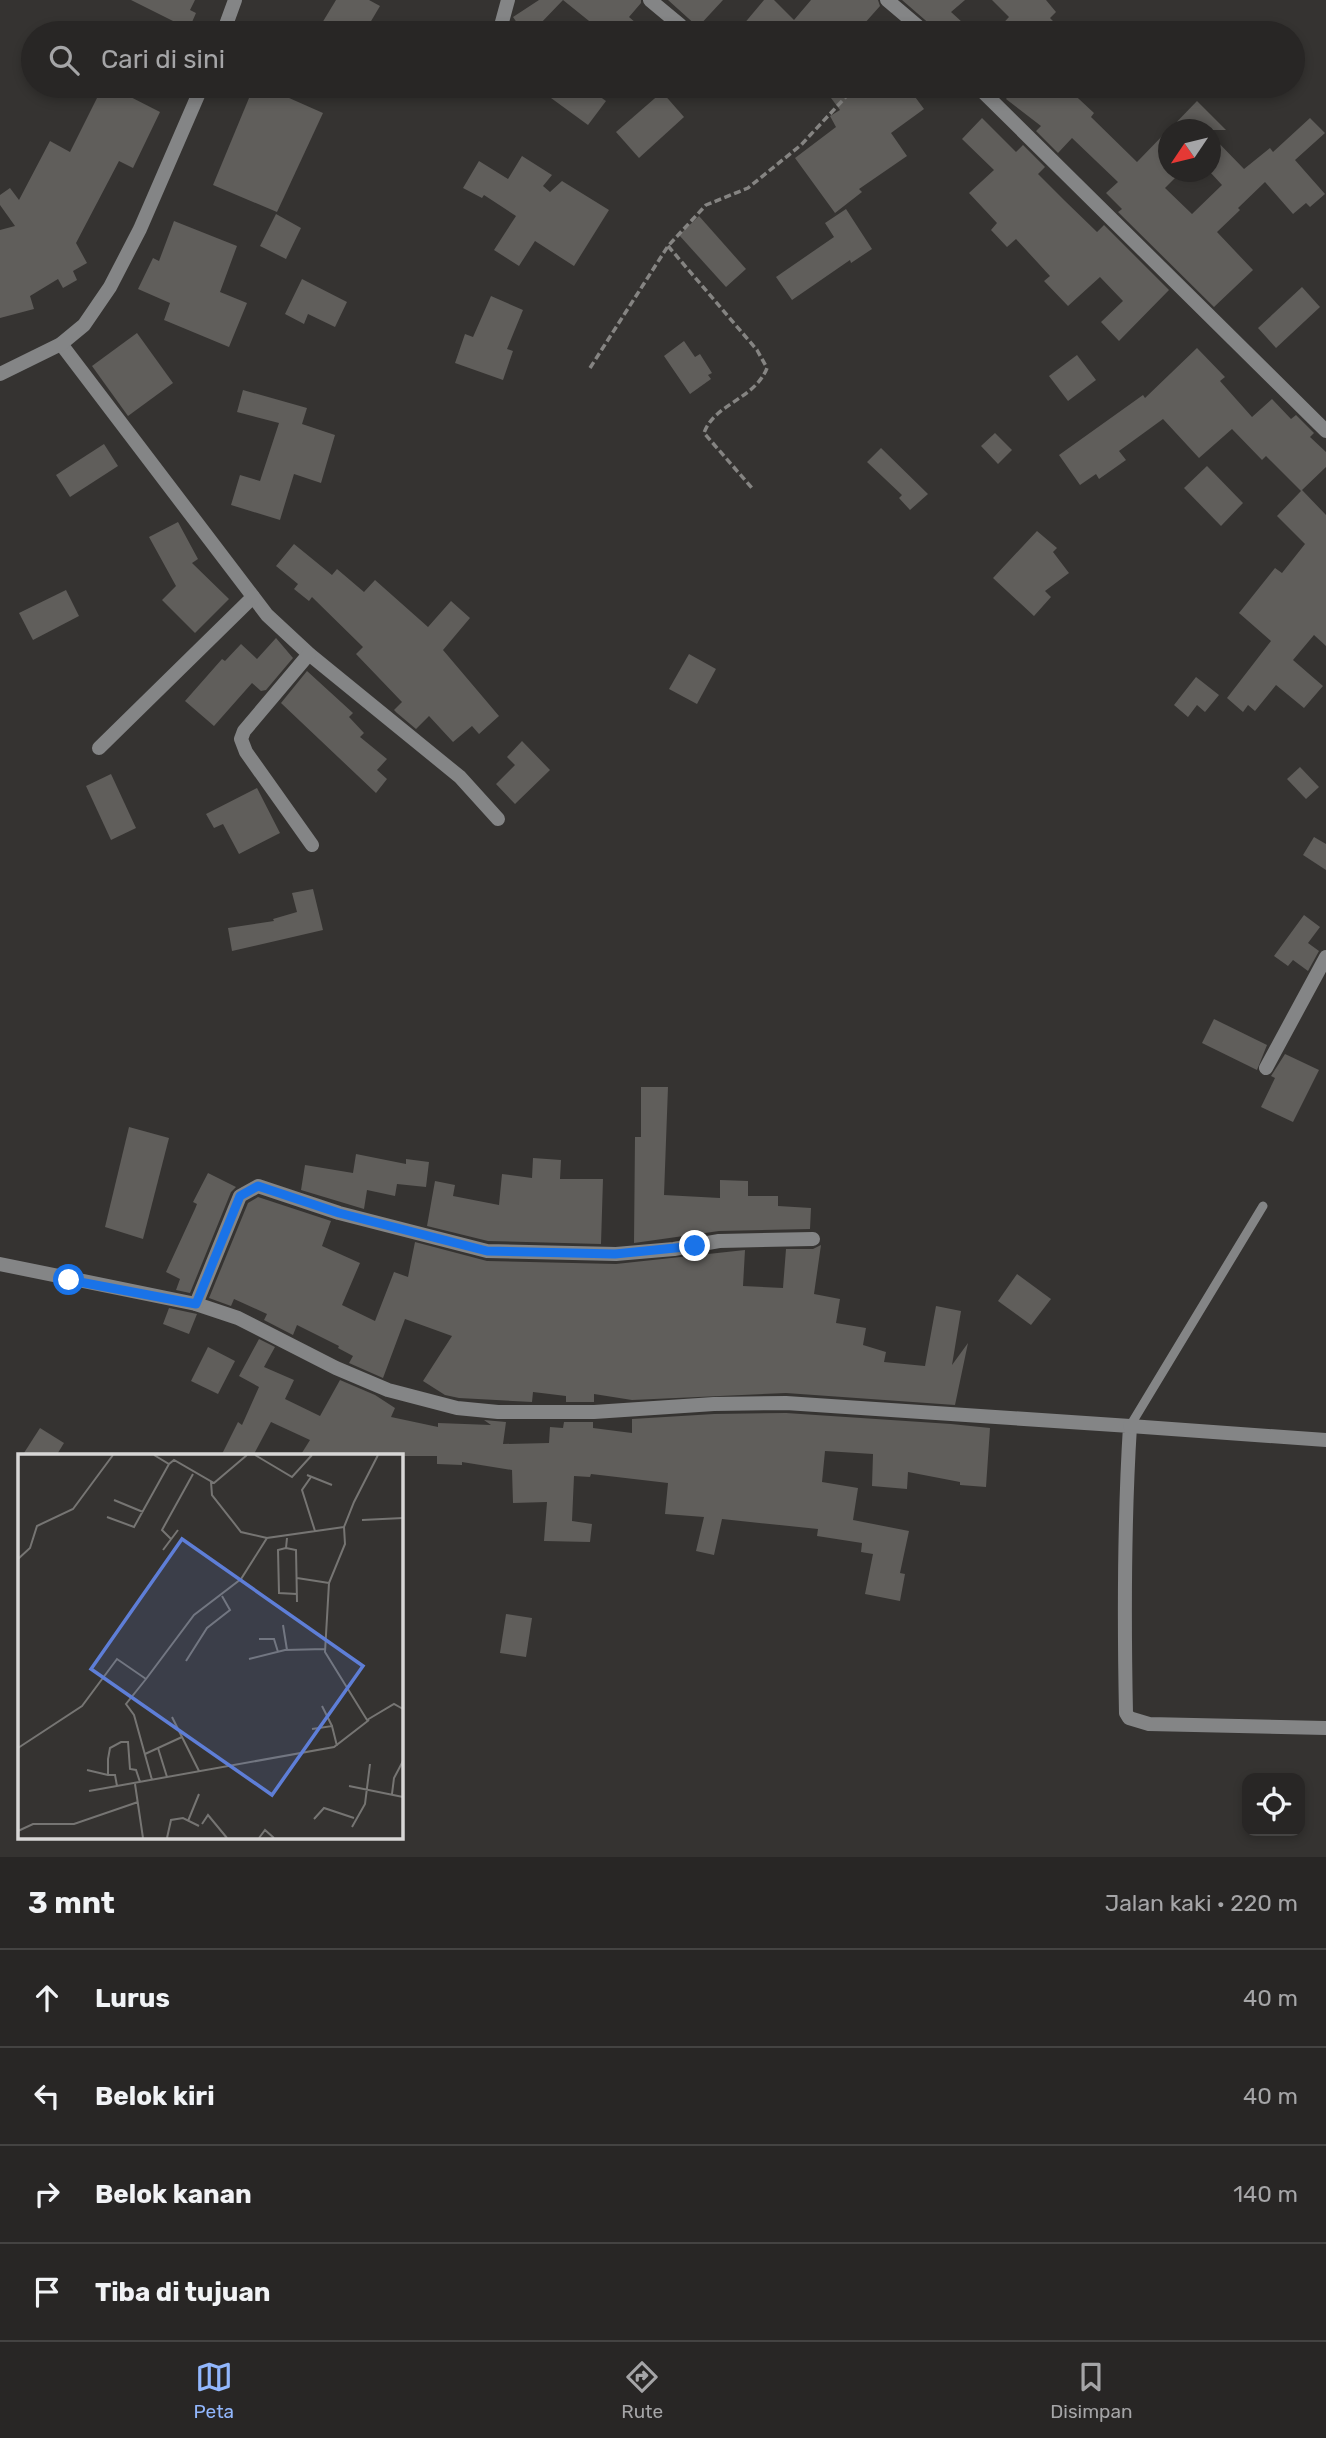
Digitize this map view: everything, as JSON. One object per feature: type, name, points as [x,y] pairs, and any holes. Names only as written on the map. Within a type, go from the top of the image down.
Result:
[{"type":"street","points":[[227,21],[235,0]]},
{"type":"street","points":[[502,21],[508,0]]},
{"type":"street","points":[[650,0],[675,21]]},
{"type":"street","points":[[887,0],[912,21]]},
{"type":"street","points":[[0,374],[61,344],[84,325],[110,287],[140,229],[197,98]]},
{"type":"street","points":[[989,98],[1326,430]]},
{"type":"street","points":[[61,344],[267,615],[309,654],[460,777],[498,819]]},
{"type":"street","points":[[99,748],[253,597]]},
{"type":"street","points":[[309,654],[244,731],[241,739],[246,752],[312,845]]},
{"type":"street","points":[[1266,1068],[1326,957]]},
{"type":"street","points":[[196,1304],[240,1196],[258,1186],[339,1213],[487,1251],[615,1254],[674,1250],[719,1241],[813,1239]]},
{"type":"street","points":[[0,1264],[196,1304],[238,1318],[379,1387],[457,1408],[572,1413],[714,1404],[786,1403],[1326,1440]]},
{"type":"street","points":[[1130,1426],[1125,1501],[1124,1624],[1126,1713],[1129,1718],[1149,1724],[1326,1728]]},
{"type":"lane","points":[[1130,1426],[1263,1206]]},
{"type":"path","points":[[590,368],[668,246],[706,205],[748,188],[801,145],[845,98]]},
{"type":"path","points":[[668,246],[757,350],[767,368],[753,391],[708,422],[704,433],[751,488]]},
{"type":"building","points":[[131,0],[195,0],[190,10],[196,13],[192,21],[173,21]]},
{"type":"building","points":[[336,0],[369,0],[380,6],[371,21],[323,21]]},
{"type":"building","points":[[539,0],[563,0],[543,21],[516,21],[513,17]]},
{"type":"building","points":[[563,0],[641,0],[629,17],[634,21],[589,21]]},
{"type":"building","points":[[668,0],[723,0],[704,21],[691,21]]},
{"type":"building","points":[[764,0],[774,0],[794,20],[811,0],[878,0],[880,6],[867,21],[746,21]]},
{"type":"building","points":[[902,0],[965,0],[951,12],[961,21],[926,21]]},
{"type":"building","points":[[992,0],[1046,0],[1056,12],[1050,18],[1053,21],[1005,21],[1009,17]]},
{"type":"building","points":[[97,98],[133,98],[160,112],[133,168],[119,161],[76,243],[87,263],[73,271],[77,280],[63,288],[58,279],[30,296],[34,309],[0,318],[0,230],[15,226],[0,205],[0,195],[10,188],[19,200],[50,141],[70,152]]},
{"type":"building","points":[[249,98],[289,98],[323,113],[277,212],[213,185]]},
{"type":"building","points":[[551,98],[602,98],[606,101],[588,125]]},
{"type":"building","points":[[655,98],[667,98],[684,117],[639,158],[616,132]]},
{"type":"building","points":[[831,98],[916,98],[924,109],[891,133],[907,156],[859,189],[862,192],[835,213],[795,158],[836,127],[830,116],[840,110]]},
{"type":"building","points":[[1007,98],[1078,98],[1094,113],[1091,117],[1137,162],[1158,140],[1158,182],[1171,182],[1165,188],[1192,214],[1222,185],[1219,182],[1221,145],[1244,169],[1270,148],[1273,152],[1310,118],[1325,133],[1295,160],[1325,194],[1310,207],[1306,203],[1293,214],[1265,182],[1238,208],[1240,210],[1217,232],[1253,270],[1214,307],[1118,212],[1122,209],[1106,193],[1118,182],[1072,138],[1058,153],[1036,131],[1041,126]]},
{"type":"building","points":[[1197,101],[1215,119],[1180,119]]},
{"type":"building","points":[[982,118],[1016,152],[1023,145],[1045,167],[1038,174],[1064,200],[1097,232],[1104,225],[1169,290],[1119,341],[1101,322],[1123,301],[1100,277],[1068,306],[1044,281],[1050,276],[1016,239],[1007,247],[991,230],[997,223],[969,193],[994,170],[962,139]]},
{"type":"building","points":[[522,156],[552,175],[543,186],[550,192],[562,181],[609,210],[574,266],[535,241],[519,266],[494,250],[516,216],[484,195],[482,198],[463,188],[479,161],[508,179]]},
{"type":"building","points":[[846,209],[872,249],[851,263],[850,260],[792,300],[776,277],[834,237],[825,223]]},
{"type":"building","points":[[276,214],[301,228],[286,259],[260,246]]},
{"type":"building","points":[[699,216],[746,269],[726,287],[679,235]]},
{"type":"building","points":[[174,221],[237,246],[220,292],[247,303],[229,347],[164,320],[170,303],[138,289],[153,258],[159,261]]},
{"type":"building","points":[[302,279],[347,302],[335,327],[308,314],[304,324],[285,314]]},
{"type":"building","points":[[1302,287],[1320,307],[1276,348],[1258,328]]},
{"type":"building","points":[[491,296],[523,310],[507,349],[513,351],[503,380],[455,363],[465,334],[473,337]]},
{"type":"building","points":[[137,333],[173,383],[128,416],[92,366]]},
{"type":"building","points":[[684,341],[695,357],[700,354],[712,373],[708,375],[711,379],[690,394],[664,356]]},
{"type":"building","points":[[1197,348],[1225,377],[1220,381],[1252,417],[1272,399],[1291,419],[1296,415],[1314,433],[1310,437],[1326,452],[1326,467],[1302,490],[1326,515],[1326,646],[1314,635],[1293,660],[1323,686],[1304,708],[1276,685],[1255,711],[1248,705],[1243,712],[1227,698],[1271,641],[1239,613],[1275,568],[1282,573],[1305,544],[1277,516],[1301,491],[1266,456],[1262,460],[1232,429],[1199,458],[1163,419],[1119,451],[1126,460],[1099,479],[1096,474],[1080,485],[1059,455],[1143,395],[1145,398]]},
{"type":"building","points":[[1077,355],[1096,380],[1068,401],[1049,376]]},
{"type":"building","points":[[243,390],[307,408],[302,424],[335,435],[321,483],[294,474],[280,520],[231,505],[240,475],[260,481],[279,423],[237,412]]},
{"type":"building","points":[[995,433],[1012,450],[998,464],[981,446]]},
{"type":"building","points":[[104,444],[118,466],[70,497],[56,475]]},
{"type":"building","points":[[881,448],[928,494],[910,510],[899,498],[902,495],[867,462]]},
{"type":"building","points":[[1207,466],[1243,503],[1221,526],[1184,488]]},
{"type":"building","points":[[178,522],[198,559],[192,563],[229,599],[195,633],[162,600],[176,586],[149,537]]},
{"type":"building","points":[[1037,531],[1057,548],[1053,552],[1069,573],[1045,591],[1051,597],[1034,616],[993,578]]},
{"type":"building","points":[[294,544],[332,575],[337,569],[364,592],[375,580],[428,627],[451,601],[470,618],[443,650],[499,716],[479,734],[472,726],[453,742],[429,716],[416,729],[394,710],[402,702],[356,654],[363,647],[312,597],[309,601],[294,589],[298,584],[276,566]]},
{"type":"building","points":[[66,590],[79,616],[33,640],[19,613]]},
{"type":"building","points":[[276,638],[293,658],[266,690],[261,691],[252,683],[214,726],[185,701],[222,659],[225,661],[241,644],[257,659]]},
{"type":"building","points":[[689,654],[716,669],[697,704],[669,689]]},
{"type":"building","points":[[307,671],[353,713],[349,717],[364,733],[360,737],[387,759],[377,770],[387,779],[376,793],[281,703]]},
{"type":"building","points":[[1196,677],[1219,695],[1205,712],[1197,705],[1188,717],[1174,705]]},
{"type":"building","points":[[522,741],[550,770],[515,804],[496,784],[515,765],[507,757]]},
{"type":"building","points":[[1300,767],[1319,787],[1306,799],[1287,779]]},
{"type":"building","points":[[111,774],[136,828],[111,840],[86,786]]},
{"type":"building","points":[[257,788],[280,833],[239,854],[223,824],[214,828],[206,814]]},
{"type":"building","points":[[1314,837],[1326,844],[1326,870],[1303,855]]},
{"type":"building","points":[[313,889],[323,930],[232,951],[228,928],[274,921],[273,919],[297,912],[292,893]]},
{"type":"building","points":[[1304,915],[1320,927],[1308,943],[1319,951],[1308,971],[1293,960],[1288,966],[1274,956]]},
{"type":"building","points":[[1214,1019],[1267,1045],[1257,1070],[1202,1043]]},
{"type":"building","points":[[1285,1054],[1319,1070],[1293,1122],[1261,1107],[1275,1078],[1271,1076]]},
{"type":"building","points":[[641,1087],[668,1087],[664,1195],[720,1198],[720,1180],[748,1181],[748,1196],[778,1196],[778,1206],[811,1208],[810,1229],[719,1231],[634,1243],[635,1137],[641,1137]]},
{"type":"building","points":[[129,1127],[169,1138],[143,1239],[105,1227]]},
{"type":"building","points":[[356,1154],[406,1164],[406,1159],[429,1162],[426,1187],[397,1184],[395,1196],[367,1190],[364,1209],[301,1190],[305,1165],[353,1173]]},
{"type":"building","points":[[533,1158],[561,1160],[560,1179],[603,1179],[601,1244],[488,1241],[427,1226],[435,1181],[455,1185],[453,1196],[499,1205],[502,1174],[532,1178]]},
{"type":"building","points":[[208,1173],[236,1187],[231,1192],[190,1293],[176,1290],[180,1279],[166,1272],[197,1204],[193,1202]]},
{"type":"building","points":[[258,1197],[331,1221],[322,1246],[360,1263],[342,1305],[375,1321],[394,1272],[408,1277],[415,1242],[487,1261],[616,1264],[745,1250],[743,1286],[783,1288],[786,1249],[813,1249],[821,1245],[814,1294],[840,1299],[836,1323],[866,1328],[863,1345],[886,1352],[884,1362],[925,1366],[936,1306],[961,1311],[952,1365],[968,1343],[955,1405],[786,1393],[632,1400],[594,1394],[594,1402],[566,1402],[566,1396],[533,1392],[532,1402],[459,1398],[445,1395],[423,1381],[452,1336],[405,1319],[383,1378],[349,1363],[353,1356],[297,1325],[293,1335],[264,1320],[267,1314],[234,1299],[231,1306],[209,1298],[248,1203]]},
{"type":"building","points":[[1017,1274],[1051,1299],[1031,1325],[998,1301]]},
{"type":"building","points":[[169,1308],[197,1314],[189,1334],[163,1324]]},
{"type":"building","points":[[259,1339],[275,1347],[264,1367],[294,1380],[285,1399],[320,1416],[340,1380],[375,1395],[395,1408],[391,1417],[438,1427],[438,1423],[491,1425],[484,1420],[506,1422],[503,1444],[549,1443],[550,1427],[563,1428],[564,1422],[593,1422],[593,1428],[632,1433],[632,1419],[714,1414],[786,1413],[990,1428],[986,1487],[960,1485],[960,1482],[908,1472],[907,1489],[872,1486],[873,1454],[825,1451],[822,1482],[858,1488],[853,1520],[909,1531],[900,1573],[905,1574],[900,1601],[865,1594],[873,1554],[861,1552],[862,1543],[817,1536],[818,1529],[722,1519],[714,1555],[696,1551],[704,1517],[665,1514],[668,1483],[591,1474],[590,1477],[574,1476],[572,1521],[592,1524],[590,1542],[544,1541],[547,1502],[513,1503],[512,1470],[462,1462],[462,1465],[437,1464],[437,1456],[301,1454],[310,1440],[271,1422],[254,1454],[222,1454],[238,1422],[242,1425],[259,1387],[239,1376]]},
{"type":"building","points":[[208,1347],[235,1361],[218,1394],[191,1381]]},
{"type":"building","points":[[40,1428],[64,1443],[57,1454],[23,1454]]},
{"type":"building","points":[[506,1614],[532,1618],[526,1657],[500,1653]]},
{"type":"route","points":[[69,1280],[196,1304],[240,1196],[246,1190],[258,1186],[339,1213],[487,1251],[615,1254],[695,1246]]}]
